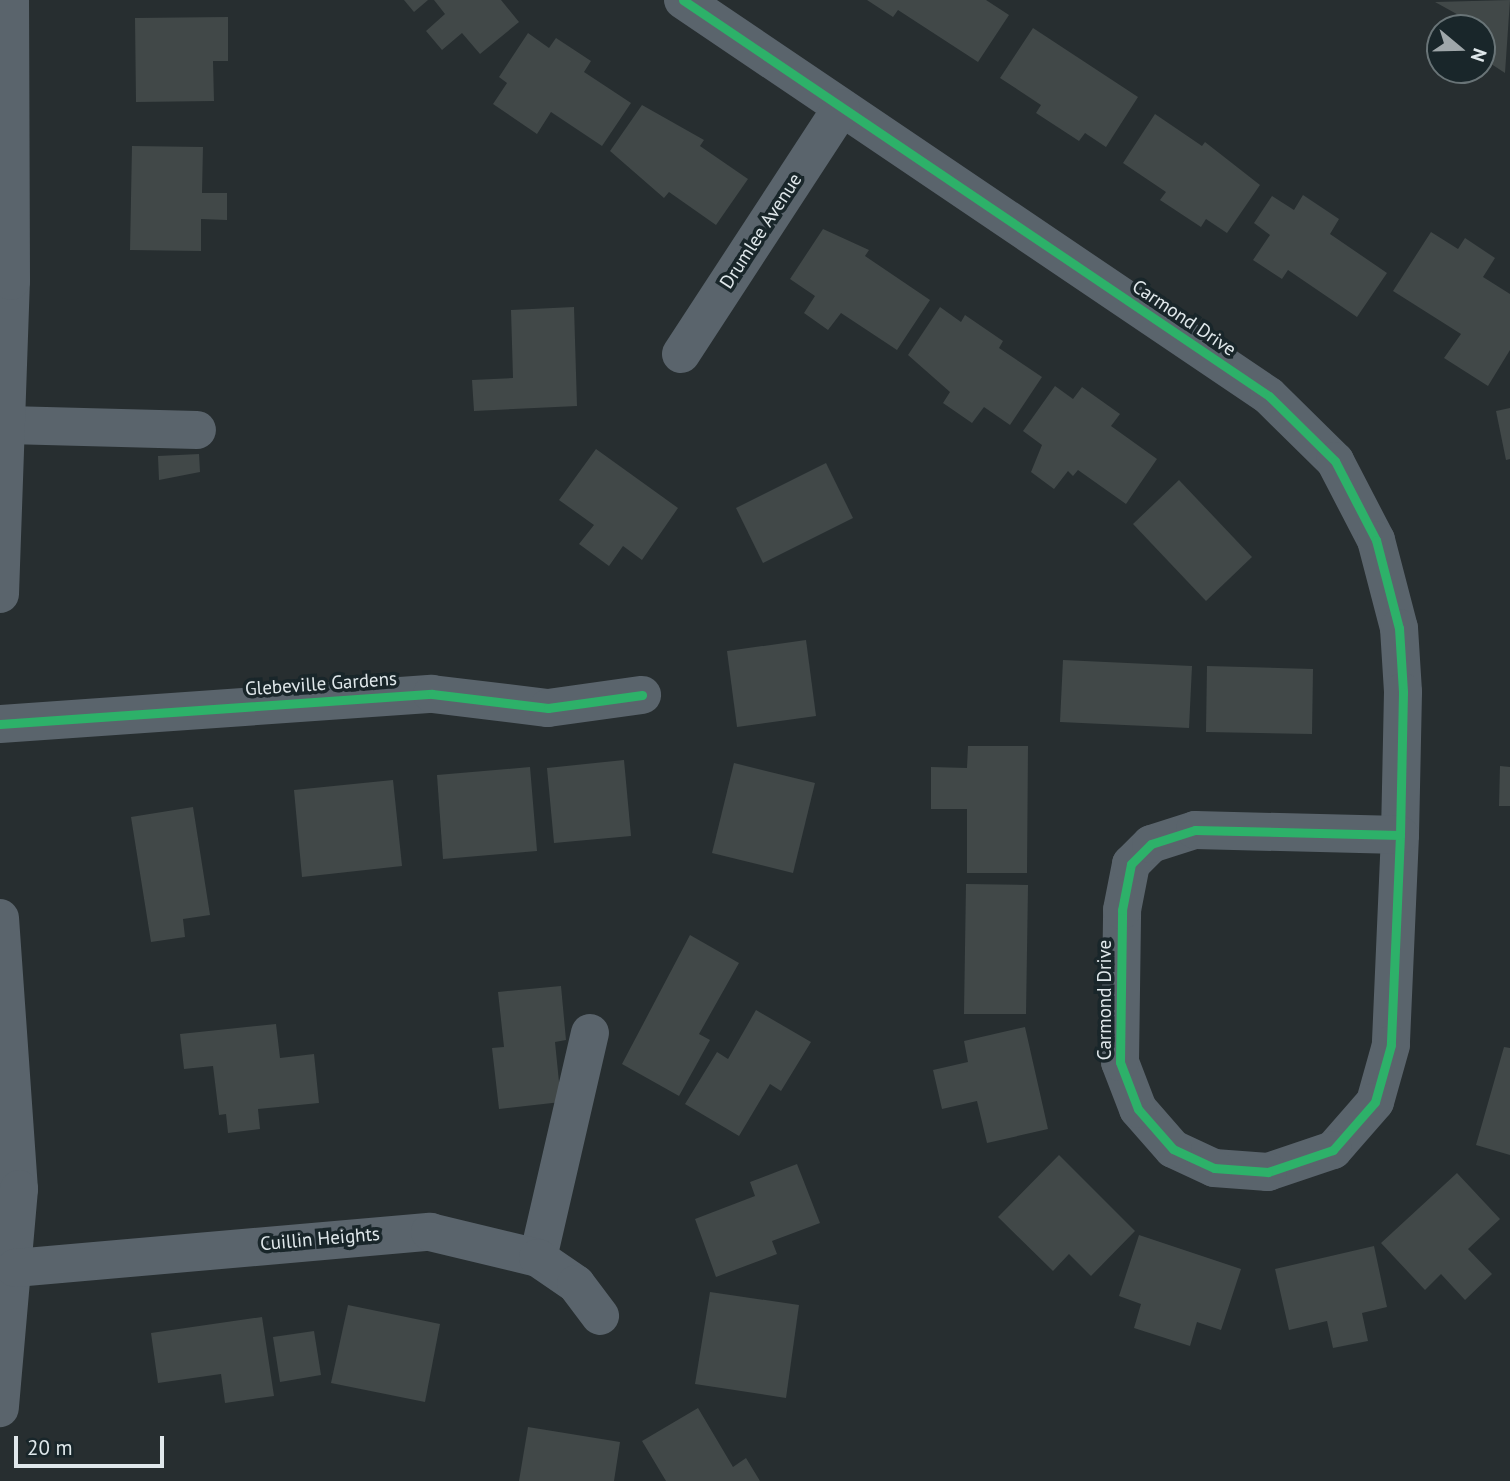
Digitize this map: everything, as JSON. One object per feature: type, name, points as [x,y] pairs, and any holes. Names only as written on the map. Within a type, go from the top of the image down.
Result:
[{"type":"street","points":[[0,594],[8,425],[10,0]]},
{"type":"street","name":"Carmond Drive","points":[[683,0],[1269,396],[1335,461],[1376,540],[1399,628],[1399,835],[1391,1045],[1375,1102],[1361,1124],[1333,1150],[1268,1172],[1214,1168],[1173,1149],[1138,1109],[1120,1062],[1122,910],[1131,864],[1151,844],[1195,830],[1399,835]]},
{"type":"street","name":"Drumlee Avenue","points":[[681,354],[841,109]]},
{"type":"street","points":[[8,425],[197,430]]},
{"type":"street","name":"Glebeville Gardens","points":[[0,724],[420,695],[548,708],[642,695]]},
{"type":"street","points":[[0,918],[16,1105],[15,1268],[0,1408]]},
{"type":"street","points":[[538,1258],[590,1033]]},
{"type":"street","name":"Cuillin Heights","points":[[15,1268],[403,1231],[460,1237],[538,1258],[576,1284],[600,1316]]},
{"type":"building","points":[[404,0],[428,0],[414,12]]},
{"type":"building","points":[[434,0],[501,0],[519,22],[480,54],[462,33],[442,50],[426,31],[445,14]]},
{"type":"building","points":[[867,0],[986,0],[1009,15],[978,62],[898,10],[893,17]]},
{"type":"building","points":[[1510,0],[1505,73],[1496,67],[1496,14],[1457,14],[1435,2]]},
{"type":"building","points":[[228,17],[228,61],[213,61],[214,101],[136,102],[135,18]]},
{"type":"building","points":[[1033,28],[1138,97],[1106,147],[1085,133],[1079,141],[1036,113],[1041,105],[1000,78]]},
{"type":"building","points":[[528,33],[549,48],[556,38],[591,61],[584,72],[631,103],[602,146],[551,112],[537,134],[493,104],[507,83],[499,77]]},
{"type":"building","points":[[642,105],[704,140],[700,146],[748,179],[716,225],[669,192],[664,198],[610,151]]},
{"type":"building","points":[[1155,114],[1202,146],[1205,142],[1260,185],[1227,233],[1206,219],[1201,227],[1160,200],[1166,192],[1123,163]]},
{"type":"building","points":[[132,146],[203,147],[202,193],[227,193],[227,220],[201,219],[201,251],[130,250]]},
{"type":"building","points":[[1303,195],[1339,219],[1330,234],[1387,273],[1357,317],[1288,270],[1282,279],[1253,260],[1270,235],[1254,223],[1272,196],[1294,210]]},
{"type":"building","points":[[823,229],[869,250],[865,256],[930,300],[897,350],[841,313],[828,330],[804,313],[815,296],[790,279]]},
{"type":"building","points":[[1431,232],[1458,249],[1465,238],[1495,258],[1483,277],[1510,294],[1510,350],[1488,386],[1444,358],[1461,334],[1393,291]]},
{"type":"building","points":[[574,307],[577,406],[474,411],[472,380],[513,378],[511,310]]},
{"type":"building","points":[[940,307],[961,322],[965,315],[1003,341],[999,348],[1042,377],[1010,425],[984,407],[972,423],[943,403],[950,392],[908,355]]},
{"type":"building","points":[[1055,386],[1073,399],[1082,387],[1120,414],[1111,426],[1157,459],[1126,504],[1078,470],[1073,476],[1068,471],[1054,489],[1031,472],[1042,445],[1023,431]]},
{"type":"building","points":[[1510,408],[1510,459],[1506,460],[1496,411]]},
{"type":"building","points":[[596,449],[678,508],[642,560],[623,546],[609,566],[579,544],[594,525],[559,500]]},
{"type":"building","points":[[199,454],[200,472],[159,480],[158,456]]},
{"type":"building","points":[[826,463],[853,518],[763,563],[736,508]]},
{"type":"building","points":[[1179,480],[1252,557],[1206,601],[1133,524]]},
{"type":"building","points":[[806,640],[816,716],[737,727],[727,651]]},
{"type":"building","points":[[1063,660],[1192,666],[1189,728],[1060,722]]},
{"type":"building","points":[[1207,666],[1313,669],[1312,734],[1206,732]]},
{"type":"building","points":[[968,746],[1028,746],[1027,873],[967,873],[967,809],[931,809],[931,767],[967,768]]},
{"type":"building","points":[[624,760],[631,836],[554,843],[547,768]]},
{"type":"building","points":[[734,763],[815,783],[793,873],[712,853]]},
{"type":"building","points":[[1500,766],[1510,767],[1510,806],[1499,806]]},
{"type":"building","points":[[530,767],[537,851],[443,859],[437,775]]},
{"type":"building","points":[[393,780],[402,866],[302,877],[294,790]]},
{"type":"building","points":[[193,807],[210,915],[183,919],[185,937],[151,942],[131,817]]},
{"type":"building","points":[[966,884],[1028,885],[1026,1014],[964,1014]]},
{"type":"building","points":[[690,935],[739,963],[699,1034],[710,1040],[679,1096],[622,1064]]},
{"type":"building","points":[[561,986],[566,1040],[555,1042],[561,1102],[499,1109],[492,1048],[504,1047],[498,992]]},
{"type":"building","points":[[756,1010],[811,1042],[781,1091],[770,1084],[739,1136],[685,1104],[717,1052],[728,1059]]},
{"type":"building","points":[[276,1024],[280,1058],[314,1054],[319,1103],[258,1109],[260,1129],[228,1133],[226,1114],[219,1115],[213,1066],[184,1069],[180,1034]]},
{"type":"building","points":[[1025,1027],[1048,1129],[987,1143],[977,1101],[942,1109],[933,1070],[968,1062],[964,1041]]},
{"type":"building","points":[[1504,1047],[1510,1048],[1510,1155],[1476,1145]]},
{"type":"building","points":[[1059,1155],[1135,1231],[1091,1276],[1069,1254],[1053,1271],[998,1217]]},
{"type":"building","points":[[797,1164],[820,1223],[772,1241],[777,1254],[716,1277],[695,1219],[755,1196],[750,1182]]},
{"type":"building","points":[[1457,1173],[1500,1219],[1468,1249],[1492,1274],[1465,1300],[1441,1274],[1425,1290],[1381,1243]]},
{"type":"building","points":[[1139,1235],[1241,1269],[1221,1330],[1197,1322],[1190,1346],[1134,1328],[1141,1304],[1119,1296]]},
{"type":"building","points":[[1374,1246],[1387,1307],[1362,1313],[1368,1341],[1333,1348],[1327,1321],[1289,1330],[1275,1269]]},
{"type":"building","points":[[710,1292],[799,1305],[786,1398],[695,1384]]},
{"type":"building","points":[[348,1305],[440,1324],[425,1402],[331,1383]]},
{"type":"building","points":[[262,1317],[274,1396],[225,1403],[221,1374],[158,1383],[151,1333]]},
{"type":"building","points":[[314,1331],[321,1375],[280,1382],[273,1337]]},
{"type":"building","points":[[698,1408],[733,1467],[746,1458],[760,1481],[666,1481],[642,1441]]},
{"type":"building","points":[[528,1427],[620,1442],[614,1481],[519,1481]]},
{"type":"cycle path","points":[[683,0],[1269,396],[1335,461],[1376,540],[1399,628],[1403,692],[1400,835],[1391,1045],[1375,1102],[1333,1150],[1268,1172],[1214,1168],[1173,1149],[1138,1109],[1120,1062],[1122,910],[1131,864],[1151,844],[1195,830],[1400,835]]},
{"type":"cycle path","points":[[0,724],[432,694],[548,708],[642,695]]}]
